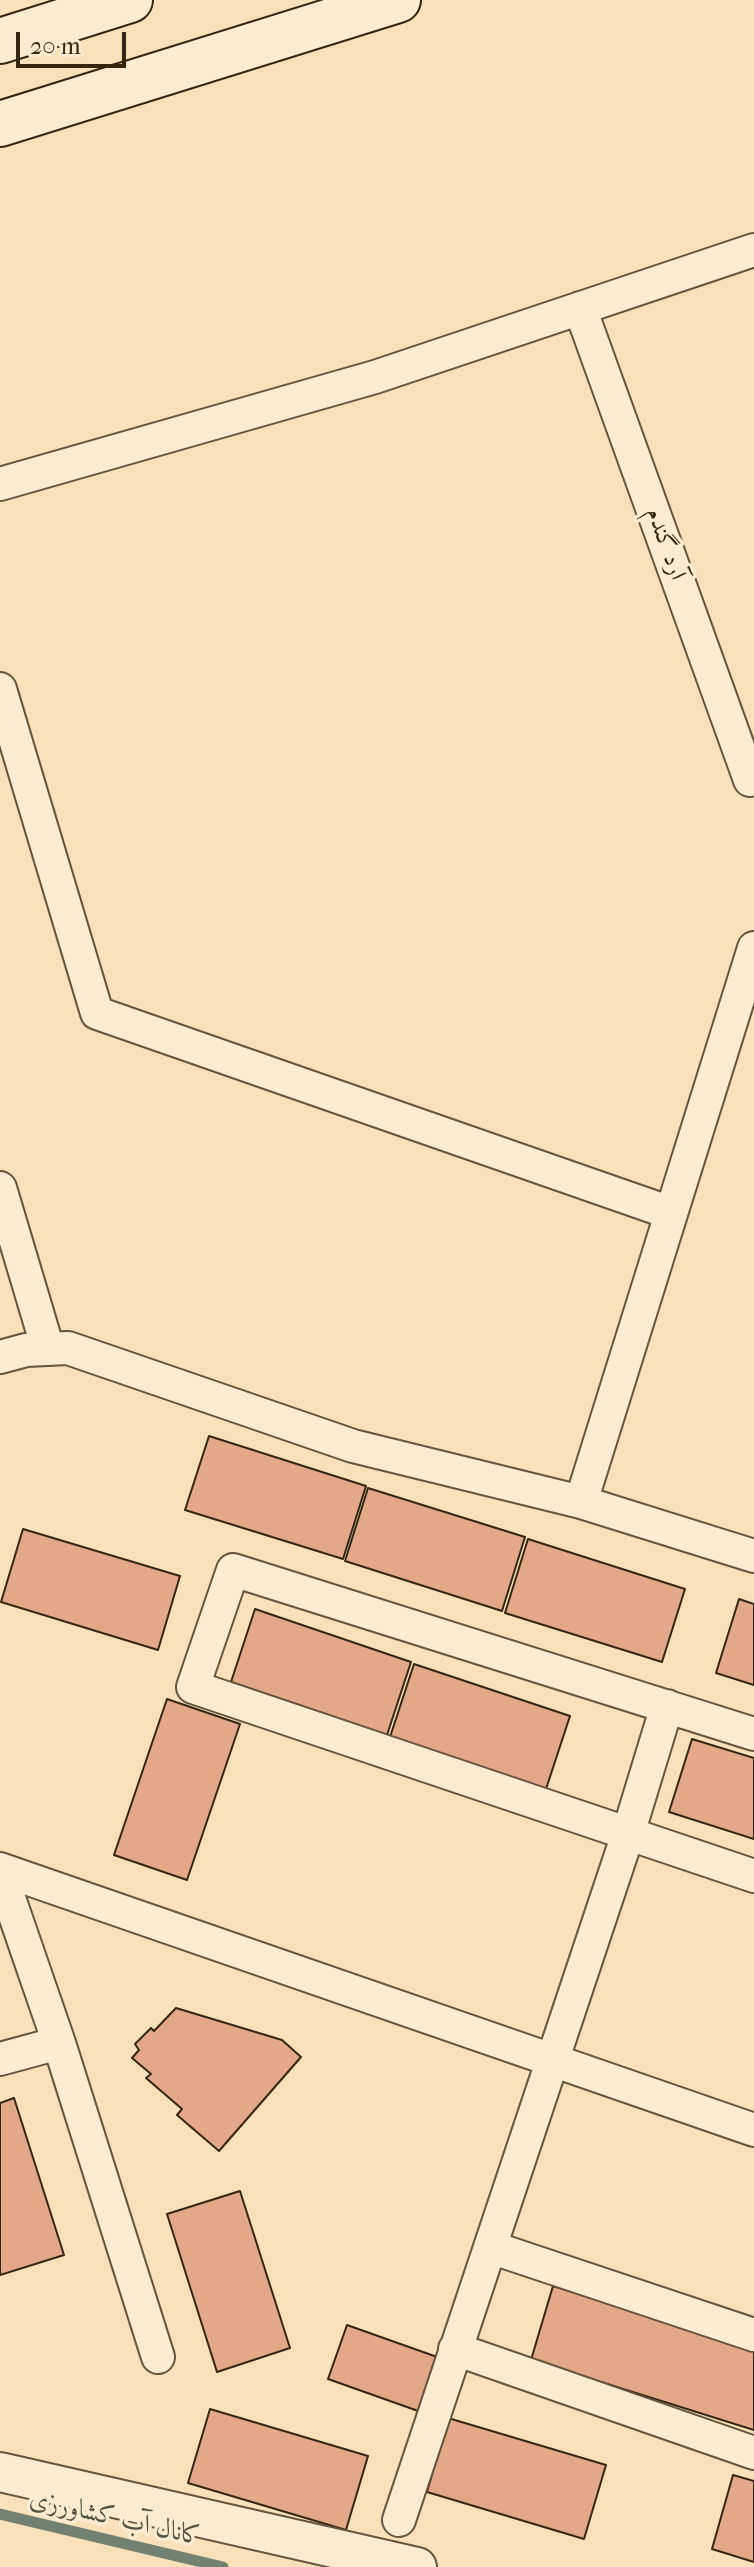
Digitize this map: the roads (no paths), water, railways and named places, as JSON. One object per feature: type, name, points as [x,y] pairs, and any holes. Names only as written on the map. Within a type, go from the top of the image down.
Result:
[{"type":"main road","points":[[0,41],[130,0]]},
{"type":"main road","points":[[0,124],[398,0]]},
{"type":"street","points":[[0,484],[375,377],[754,250]]},
{"type":"street","name":"آرد گندم","points":[[580,308],[750,780]]},
{"type":"street","points":[[0,689],[97,1013],[671,1213]]},
{"type":"street","points":[[581,1502],[754,948]]},
{"type":"street","points":[[0,1188],[48,1349]]},
{"type":"street","points":[[0,1357],[68,1348],[353,1446],[581,1502],[754,1556]]},
{"type":"street","points":[[754,1734],[233,1570],[193,1687],[754,1876]]},
{"type":"street","points":[[399,2520],[628,1834],[667,1706]]},
{"type":"street","points":[[0,1870],[754,2130]]},
{"type":"street","points":[[0,1870],[59,2043],[158,2357]]},
{"type":"street","points":[[0,2059],[59,2043]]},
{"type":"street","points":[[490,2247],[754,2335]]},
{"type":"street","points":[[455,2349],[754,2453]]},
{"type":"street","points":[[0,2472],[417,2567]]},
{"type":"waterway","name":"کانال آب کشاورزی","points":[[0,2514],[223,2567]]}]
